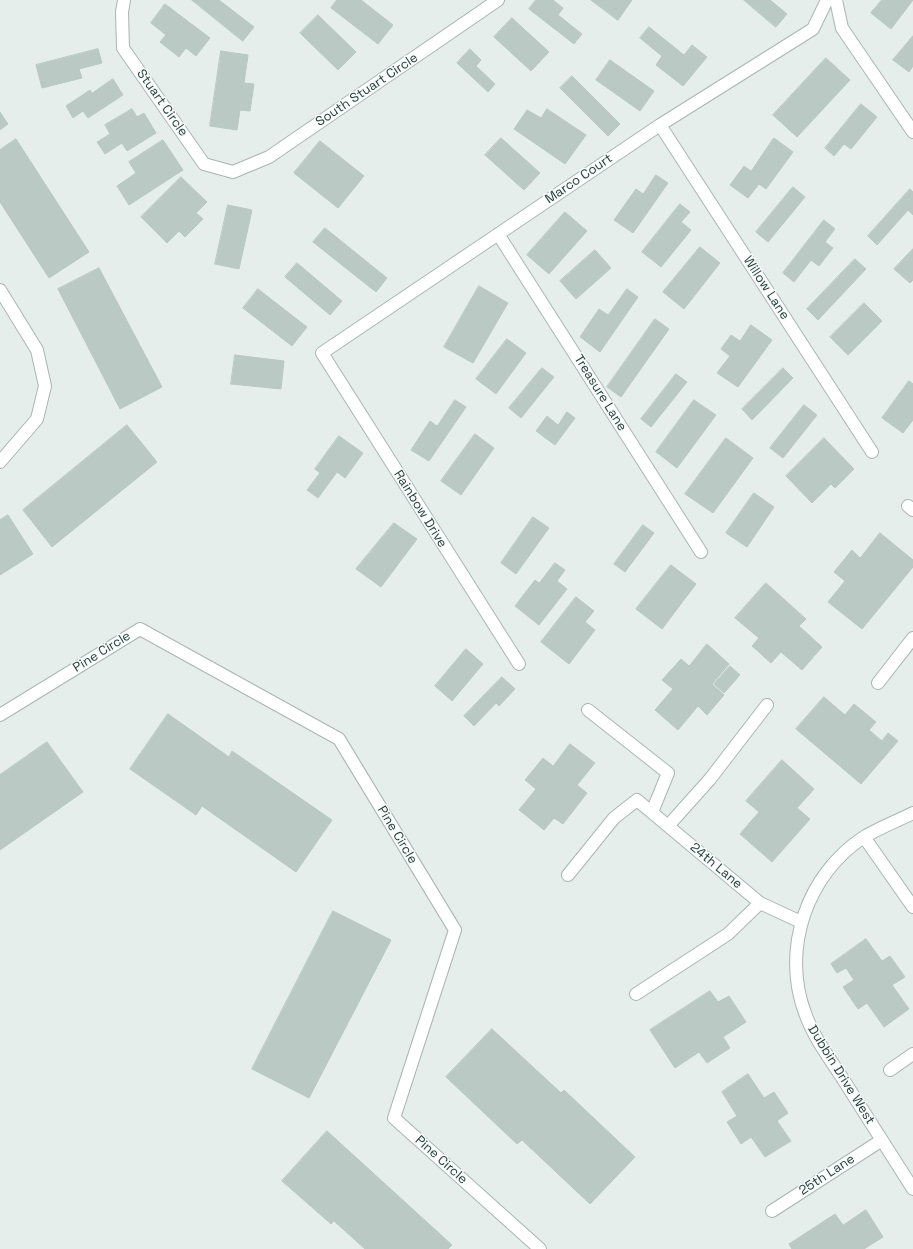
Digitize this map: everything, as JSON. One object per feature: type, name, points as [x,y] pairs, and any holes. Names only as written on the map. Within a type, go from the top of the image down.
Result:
[{"type":"street","name":"Stuart Circle","points":[[124,0],[122,12],[123,48],[204,164],[233,172]]},
{"type":"street","name":"South Stuart Circle","points":[[233,172],[269,157],[498,0]]},
{"type":"street","name":"Marco Court","points":[[322,353],[660,125],[813,29],[827,0]]},
{"type":"street","points":[[836,0],[842,28],[913,132]]},
{"type":"street","name":"Willow Lane","points":[[660,125],[872,452]]},
{"type":"street","name":"Treasure Lane","points":[[498,234],[701,552]]},
{"type":"street","points":[[0,290],[37,350],[45,386],[37,419],[0,462]]},
{"type":"street","name":"Rainbow Drive","points":[[322,353],[519,664]]},
{"type":"street","name":"Pine Circle","points":[[0,716],[140,628],[339,739],[454,930],[394,1118],[540,1249]]},
{"type":"street","points":[[878,683],[913,638]]},
{"type":"street","points":[[668,826],[710,780],[767,705]]},
{"type":"street","points":[[588,710],[668,773],[652,812]]},
{"type":"street","name":"24th Lane","points":[[568,875],[614,818],[637,800],[760,903],[801,922]]},
{"type":"street","name":"Dubbin Drive West","points":[[913,813],[864,837],[837,859],[826,871],[808,900],[801,922],[797,951],[796,981],[805,1014],[812,1029],[913,1189]]},
{"type":"street","points":[[864,837],[913,907]]},
{"type":"street","points":[[636,994],[728,934],[760,903]]},
{"type":"street","points":[[890,1070],[913,1054]]},
{"type":"street","name":"25th Lane","points":[[772,1211],[882,1140]]},
{"type":"building","points":[[192,0],[219,0],[254,27],[243,41]]},
{"type":"building","points":[[337,0],[361,0],[393,25],[378,44],[331,8]]},
{"type":"building","points":[[536,0],[553,0],[563,8],[558,15],[582,34],[574,44],[529,9]]},
{"type":"building","points":[[591,0],[632,0],[618,20]]},
{"type":"building","points":[[744,0],[770,0],[787,14],[776,27]]},
{"type":"building","points":[[882,0],[913,0],[891,29],[871,13]]},
{"type":"building","points":[[165,4],[210,38],[196,56],[186,48],[179,57],[160,42],[166,35],[151,23]]},
{"type":"building","points":[[318,15],[356,52],[338,70],[300,33]]},
{"type":"building","points":[[512,18],[549,52],[531,71],[494,37]]},
{"type":"building","points":[[649,27],[684,55],[692,45],[707,57],[683,86],[656,65],[662,56],[640,38]]},
{"type":"building","points":[[913,36],[913,66],[909,72],[893,60]]},
{"type":"building","points":[[98,49],[102,63],[79,69],[82,78],[42,88],[36,65]]},
{"type":"building","points":[[470,49],[481,60],[476,66],[495,84],[488,92],[457,63]]},
{"type":"building","points":[[221,51],[248,55],[244,83],[254,84],[250,111],[240,110],[237,130],[210,126]]},
{"type":"building","points":[[826,58],[850,80],[797,137],[773,115]]},
{"type":"building","points":[[610,60],[654,91],[640,111],[596,80]]},
{"type":"building","points":[[572,76],[620,124],[608,136],[560,88]]},
{"type":"building","points":[[113,79],[123,95],[88,118],[83,111],[73,118],[66,106],[90,90],[92,93]]},
{"type":"building","points":[[861,104],[877,117],[851,149],[844,144],[834,156],[825,148]]},
{"type":"building","points":[[132,109],[137,117],[144,113],[156,133],[127,151],[122,143],[105,154],[97,142],[110,134],[105,125]]},
{"type":"building","points":[[547,109],[586,135],[565,164],[514,129],[527,110],[541,118]]},
{"type":"building","points":[[0,112],[8,124],[0,130]]},
{"type":"building","points":[[501,138],[540,173],[524,190],[485,155]]},
{"type":"building","points":[[774,138],[793,152],[766,189],[759,184],[748,198],[730,185],[744,166],[751,171]]},
{"type":"building","points":[[16,139],[89,252],[49,278],[0,202],[0,150]]},
{"type":"building","points":[[163,140],[183,170],[129,205],[117,186],[136,173],[129,162]]},
{"type":"building","points":[[320,141],[364,176],[338,208],[294,173]]},
{"type":"building","points":[[656,175],[668,183],[633,233],[614,220],[636,189],[643,194]]},
{"type":"building","points":[[181,177],[207,202],[196,213],[203,219],[185,237],[179,231],[167,243],[141,217]]},
{"type":"building","points":[[793,187],[805,197],[768,242],[756,232]]},
{"type":"building","points":[[910,189],[913,192],[913,215],[908,210],[877,245],[868,236]]},
{"type":"building","points":[[680,204],[690,212],[681,222],[691,230],[661,267],[642,252]]},
{"type":"building","points":[[228,205],[252,210],[239,269],[215,264]]},
{"type":"building","points":[[565,212],[587,231],[549,274],[527,255]]},
{"type":"building","points":[[824,220],[835,229],[825,242],[833,248],[819,266],[811,260],[794,282],[783,273]]},
{"type":"building","points":[[325,228],[387,278],[376,292],[313,242]]},
{"type":"building","points":[[700,247],[720,263],[684,309],[663,292]]},
{"type":"building","points":[[913,249],[913,280],[910,283],[894,269]]},
{"type":"building","points":[[595,250],[611,268],[576,299],[560,281]]},
{"type":"building","points":[[855,259],[866,269],[818,320],[807,309]]},
{"type":"building","points":[[297,263],[342,301],[330,315],[285,277]]},
{"type":"building","points":[[99,268],[162,387],[120,409],[58,289]]},
{"type":"building","points":[[479,286],[508,303],[473,363],[444,347]]},
{"type":"building","points":[[258,289],[307,327],[292,346],[243,308]]},
{"type":"building","points":[[627,289],[638,297],[600,352],[580,337],[599,309],[608,315]]},
{"type":"building","points":[[864,303],[882,321],[848,355],[830,337]]},
{"type":"building","points":[[655,319],[669,329],[621,397],[607,387]]},
{"type":"building","points":[[751,325],[772,340],[738,387],[717,373],[730,356],[721,349],[731,335],[740,341]]},
{"type":"building","points":[[507,339],[526,353],[496,394],[476,379]]},
{"type":"building","points":[[235,355],[284,361],[281,389],[231,384]]},
{"type":"building","points":[[542,368],[554,377],[521,418],[509,408]]},
{"type":"building","points":[[783,368],[793,378],[752,420],[742,409]]},
{"type":"building","points":[[676,374],[687,382],[651,427],[641,419]]},
{"type":"building","points":[[909,381],[913,384],[913,420],[903,433],[882,418]]},
{"type":"building","points":[[455,400],[466,407],[429,461],[411,450],[430,421],[437,426]]},
{"type":"building","points":[[694,400],[716,415],[677,468],[656,452]]},
{"type":"building","points":[[804,405],[817,415],[783,458],[770,448]]},
{"type":"building","points":[[567,412],[575,418],[555,445],[536,431],[547,416],[558,425]]},
{"type":"building","points":[[127,425],[157,462],[52,547],[23,510]]},
{"type":"building","points":[[475,434],[494,448],[461,495],[441,481]]},
{"type":"building","points":[[339,436],[363,453],[345,478],[337,472],[318,498],[307,490],[320,473],[315,469]]},
{"type":"building","points":[[726,438],[753,458],[713,513],[685,494]]},
{"type":"building","points":[[824,438],[854,469],[835,488],[831,484],[812,503],[786,476]]},
{"type":"building","points":[[754,493],[774,507],[747,547],[726,533]]},
{"type":"building","points":[[8,515],[33,554],[0,575],[0,520]]},
{"type":"building","points":[[533,517],[549,528],[516,574],[501,563]]},
{"type":"building","points":[[394,523],[417,539],[381,587],[356,569]]},
{"type":"building","points":[[643,525],[654,533],[625,572],[614,564]]},
{"type":"building","points":[[880,533],[913,560],[913,567],[862,629],[828,602],[845,581],[834,572],[852,550],[860,558]]},
{"type":"building","points":[[555,563],[565,570],[557,581],[567,589],[539,625],[515,606],[535,580],[539,583]]},
{"type":"building","points":[[671,565],[696,584],[662,629],[636,609]]},
{"type":"building","points":[[766,583],[806,619],[799,626],[822,647],[802,670],[781,652],[771,663],[752,646],[759,638],[735,618]]},
{"type":"building","points":[[576,597],[594,611],[585,622],[595,630],[569,664],[541,642]]},
{"type":"building","points":[[707,644],[729,664],[712,684],[724,695],[707,715],[698,706],[678,730],[655,710],[673,689],[662,680],[681,659],[689,666]]},
{"type":"building","points":[[466,649],[483,664],[452,701],[435,686]]},
{"type":"building","points":[[730,666],[740,675],[724,693],[714,684]]},
{"type":"building","points":[[502,677],[515,689],[499,706],[496,703],[474,726],[464,716]]},
{"type":"building","points":[[824,697],[845,715],[854,704],[876,722],[869,730],[882,741],[888,733],[898,741],[861,784],[796,729]]},
{"type":"building","points":[[168,714],[229,757],[232,751],[332,820],[296,872],[202,806],[196,815],[130,769]]},
{"type":"building","points":[[47,742],[83,792],[0,850],[0,775]]},
{"type":"building","points":[[570,744],[595,763],[577,785],[587,793],[563,824],[554,818],[544,830],[519,810],[536,789],[525,780],[543,758],[553,766]]},
{"type":"building","points":[[782,760],[814,789],[797,808],[810,819],[772,862],[740,834],[759,812],[746,801]]},
{"type":"building","points":[[333,911],[391,940],[309,1098],[252,1069]]},
{"type":"building","points":[[866,939],[882,961],[890,956],[905,977],[892,985],[909,1009],[884,1027],[867,1003],[858,1009],[843,987],[854,980],[846,968],[837,973],[831,964]]},
{"type":"building","points":[[710,991],[718,1002],[729,996],[746,1022],[723,1037],[730,1048],[707,1063],[699,1052],[675,1068],[650,1030]]},
{"type":"building","points":[[492,1029],[561,1093],[564,1090],[635,1157],[590,1204],[522,1140],[517,1144],[446,1077]]},
{"type":"building","points":[[748,1074],[764,1098],[774,1092],[788,1113],[777,1121],[791,1141],[765,1157],[751,1137],[741,1144],[727,1122],[737,1116],[722,1092]]},
{"type":"building","points":[[327,1131],[452,1245],[448,1249],[365,1249],[334,1221],[331,1224],[282,1181]]},
{"type":"building","points":[[866,1210],[883,1237],[864,1249],[792,1249],[789,1244],[835,1214],[843,1225]]}]
